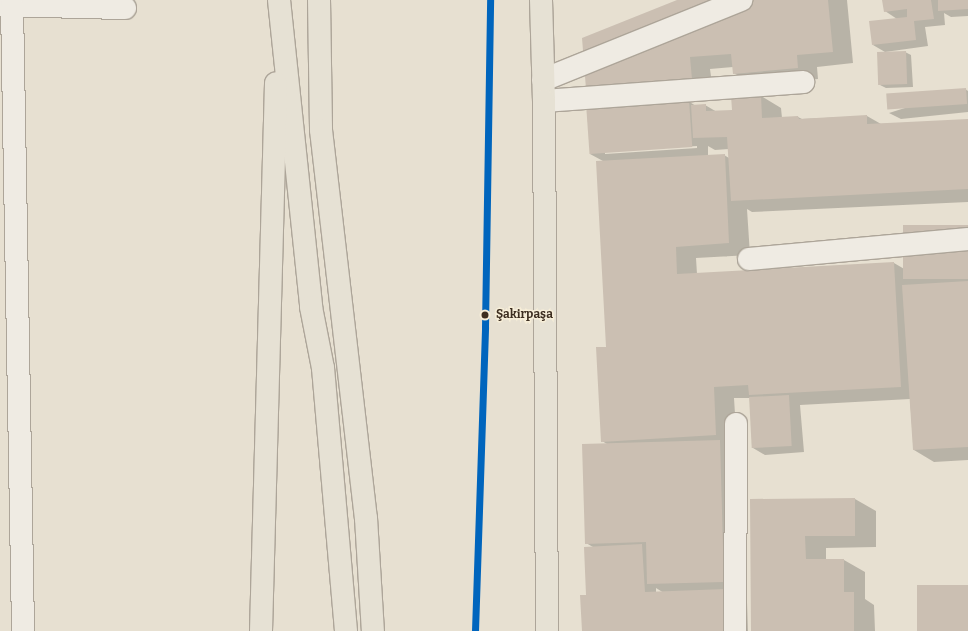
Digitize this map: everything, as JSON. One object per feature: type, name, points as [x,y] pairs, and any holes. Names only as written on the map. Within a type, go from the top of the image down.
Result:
[{"type":"main road","points":[[261,631],[279,0]]},
{"type":"main road","points":[[279,0],[311,308],[323,368],[338,524],[346,631]]},
{"type":"main road","points":[[319,0],[321,130],[366,518],[373,631]]},
{"type":"main road","points":[[541,0],[544,90],[547,631]]},
{"type":"street","points":[[544,90],[742,0]]},
{"type":"street","points":[[23,631],[6,5],[125,8]]},
{"type":"street","points":[[544,90],[803,82]]},
{"type":"street","points":[[749,259],[968,239]]},
{"type":"street","points":[[735,631],[736,424]]},
{"type":"building","points":[[677,0],[828,0],[833,52],[797,55],[798,68],[733,74],[731,54],[690,57],[692,79],[586,89],[582,38]]},
{"type":"building","points":[[882,0],[931,0],[934,19],[914,21],[916,40],[872,45],[869,21],[907,17],[907,9],[884,12]]},
{"type":"building","points":[[938,0],[968,0],[968,9],[938,11]]},
{"type":"building","points":[[906,51],[907,84],[878,85],[877,52]]},
{"type":"building","points":[[966,88],[967,104],[887,110],[886,94]]},
{"type":"building","points":[[761,95],[762,118],[798,116],[799,119],[867,115],[867,124],[968,119],[968,189],[731,201],[727,137],[693,138],[691,105],[706,104],[706,111],[732,110],[731,96]]},
{"type":"building","points":[[689,100],[692,147],[590,154],[586,107]]},
{"type":"building","points":[[725,154],[729,243],[676,247],[677,274],[894,262],[901,387],[749,395],[748,385],[714,387],[716,435],[601,442],[596,347],[606,347],[596,161]]},
{"type":"building","points":[[903,225],[968,225],[968,279],[903,279]]},
{"type":"building","points":[[968,281],[968,447],[913,450],[902,285]]},
{"type":"building","points":[[789,395],[792,446],[752,448],[749,397]]},
{"type":"building","points":[[720,440],[724,582],[647,584],[646,542],[585,544],[582,444]]},
{"type":"building","points":[[855,498],[855,536],[805,536],[806,559],[844,559],[844,592],[854,592],[854,631],[751,631],[750,499]]},
{"type":"building","points":[[642,544],[645,592],[726,589],[728,631],[582,631],[580,595],[586,595],[584,547]]},
{"type":"building","points":[[917,585],[968,585],[968,631],[917,631]]},
{"type":"transit line","points":[[475,631],[485,327],[490,0]]},
{"type":"place","name":"Şakirpaşa","points":[[485,315]]}]
